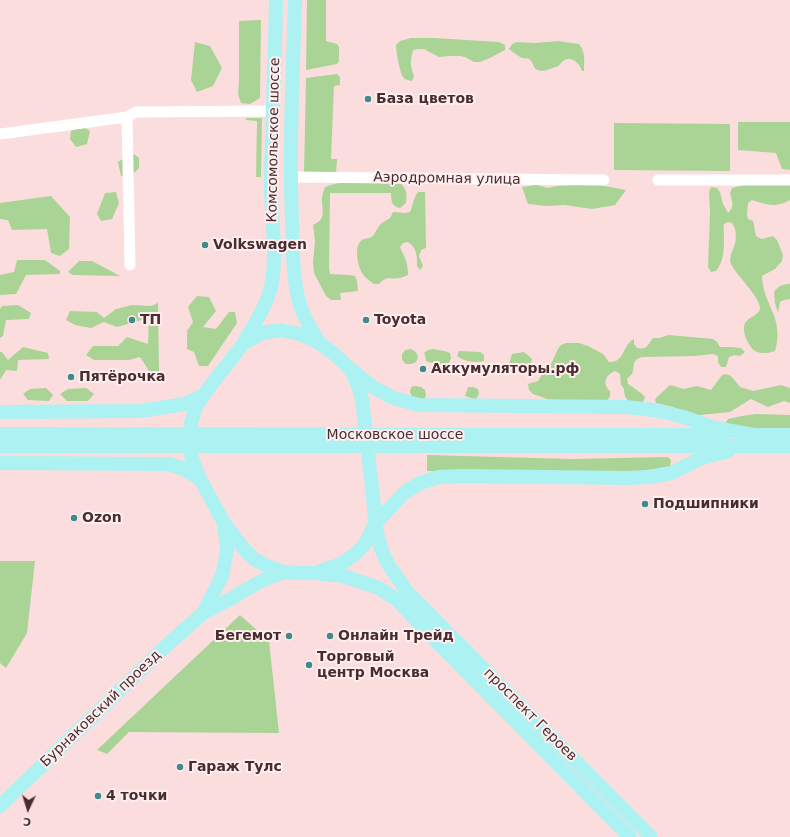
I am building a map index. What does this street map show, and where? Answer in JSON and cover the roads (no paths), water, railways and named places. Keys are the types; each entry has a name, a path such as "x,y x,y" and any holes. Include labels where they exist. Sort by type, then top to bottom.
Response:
{"main road":[{"name":"Комсомольское шоссе","path":"243,344 260,315 272,283 274,252 272,183 276,0"},
{"name":"Комсомольское шоссе","path":"295,0 290,177 295,284 304,315 319,342"},
{"path":"281,330 300,334 319,342 373,387 393,398 419,405 626,407 654,410 684,417 754,440 702,458 671,473 649,477 439,477 420,483 404,493 375,524 365,544 354,555 339,566 314,572 300,573 284,572 267,566 254,559 244,549 224,523 200,479 191,456 189,440 191,424 196,409 204,394 243,344 262,333 281,330"},
{"name":"проспект Героев","path":"348,367 357,383 362,399 375,524 381,549 388,564 408,593 650,837"},
{"path":"0,412 138,411 185,404 204,394"},
{"name":"Московское шоссе","path":"0,434 164,440 427,441 754,440 790,435"},
{"name":"Московское шоссе","path":"0,446 164,440"},
{"name":"Московское шоссе","path":"754,440 790,446"},
{"path":"0,463 169,464 184,469 200,479"},
{"path":"203,613 222,576 227,551 224,523"},
{"path":"203,613 262,580 284,572"},
{"name":"проспект Героев","path":"314,572 343,576 379,588 396,598 451,657 630,837"},
{"name":"Бурнаковский проезд","path":"0,806 165,647 203,613"}],"street":[{"path":"0,134 127,117 136,112 273,111"},
{"path":"127,117 130,265"},
{"name":"Аэродромная улица","path":"290,177 604,180"},
{"path":"658,180 790,180"}],"place":[{"name":"База цветов","path":"368,99"},
{"name":"Volkswagen","path":"205,245"},
{"name":"ТП","path":"132,320"},
{"name":"Toyota","path":"366,320"},
{"name":"Аккумуляторы.рф","path":"423,369"},
{"name":"Пятёрочка","path":"71,377"},
{"name":"Подшипники","path":"645,504"},
{"name":"Ozon","path":"74,518"},
{"name":"Бегемот","path":"289,636"},
{"name":"Онлайн Трейд","path":"330,636"},
{"name":"Торговый центр Москва","path":"309,665"},
{"name":"Гараж Тулс","path":"180,767"},
{"name":"4 точки","path":"98,796"}]}
